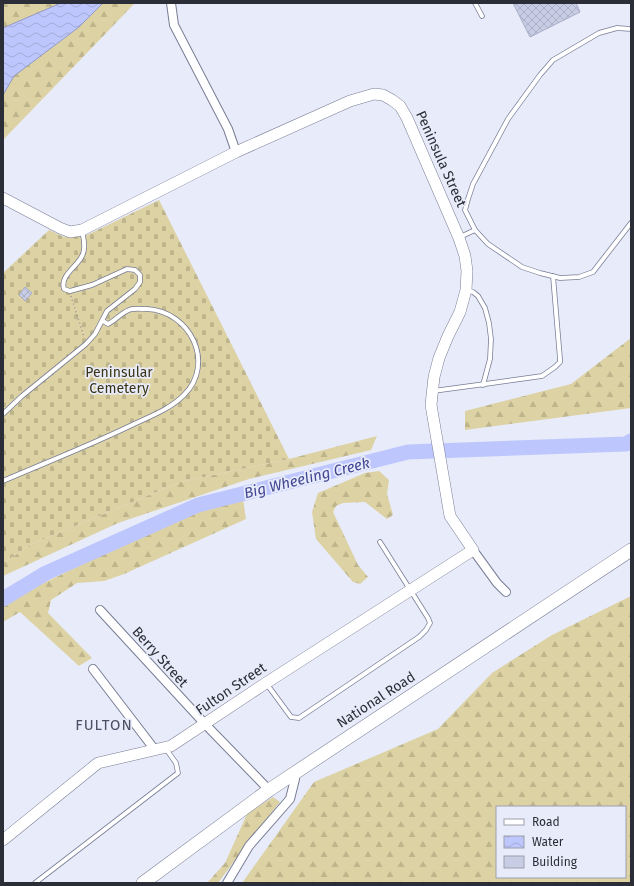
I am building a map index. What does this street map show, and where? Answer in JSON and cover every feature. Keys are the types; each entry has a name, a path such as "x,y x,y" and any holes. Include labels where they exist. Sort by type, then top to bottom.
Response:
{"main road":[{"name":"National Road","path":"143,883 268,790 631,550"}],"street":[{"path":"171,3 174,25 228,129 236,152"},
{"name":"Peninsula Street","path":"82,230 236,152 350,101 374,94 383,95 400,106 407,118 459,238 465,256 467,271 466,290 460,312 439,358 434,377 431,405 450,516 473,550"},
{"path":"3,198 65,230 70,232 82,230"},
{"path":"473,550 506,592"},
{"name":"Fulton Street","path":"3,840 98,763 171,746 473,550"},
{"name":"Berry Street","path":"100,610 268,790"},
{"path":"93,669 160,748"},
{"path":"227,883 249,846 290,799 295,779 295,772"}],"lane":[{"path":"476,3 482,16"},
{"path":"631,29 617,28 598,33 553,60 540,75 508,119 473,184 465,210 475,230 488,244 522,267 560,278 579,277 593,272 631,223"},
{"path":"3,414 22,396 86,344 95,334 107,311 134,289 140,282 140,274 135,270 127,270 92,285 70,291 64,289 63,285 65,278 81,259 84,250 82,230"},
{"path":"459,238 475,230"},
{"path":"433,391 542,376 555,367 560,362 560,359 553,276"},
{"path":"466,290 473,292 478,296 485,308 489,323 491,339 490,359 483,385"},
{"path":"3,481 116,433 169,407 184,395 193,383 198,369 198,353 194,340 186,328 176,319 164,312 152,309 141,309 128,310 108,324 102,321"},
{"path":"266,683 291,717 299,718 419,637 426,630 430,623 428,618 380,542"},
{"path":"35,883 178,773 176,763 160,748"}],"path":[{"path":"70,291 86,344"}],"green space":[{"path":"3,3 61,3 3,28"},
{"path":"103,3 135,3 3,140 3,95 13,76 79,27"},
{"name":"Peninsular Cemetery","path":"159,200 289,459 180,482 32,544 3,563 3,273 49,230 64,237 87,235"},
{"path":"631,338 631,408 465,430 465,411 571,384"},
{"path":"377,436 371,450 249,479 118,523 3,576 3,563 32,544 180,482 289,459"},
{"path":"379,471 389,480 387,494 393,515 387,519 365,502 343,503 336,506 333,512 358,565 368,577 360,584 353,582 316,539 312,512 318,493 365,473"},
{"path":"243,499 246,519 124,574 104,581 77,583 51,600 48,613 92,658 79,666 20,612 3,622 4,602 181,517"},
{"path":"631,596 631,883 242,883 314,782 438,729 492,673 552,635"},
{"path":"273,797 280,802 218,883 207,883 225,863 247,814"}],"water":[{"path":"61,3 103,3 79,27 14,76 3,95 3,28"}],"building":[{"path":"513,3 576,3 580,12 530,37"},
{"path":"25,287 32,293 25,301 19,295"}],"waterway":[{"name":"Big Wheeling Creek","path":"3,599 46,573 198,505 408,452 626,444 631,441"}],"district":[{"name":"FULTON","path":"104,725"}]}
